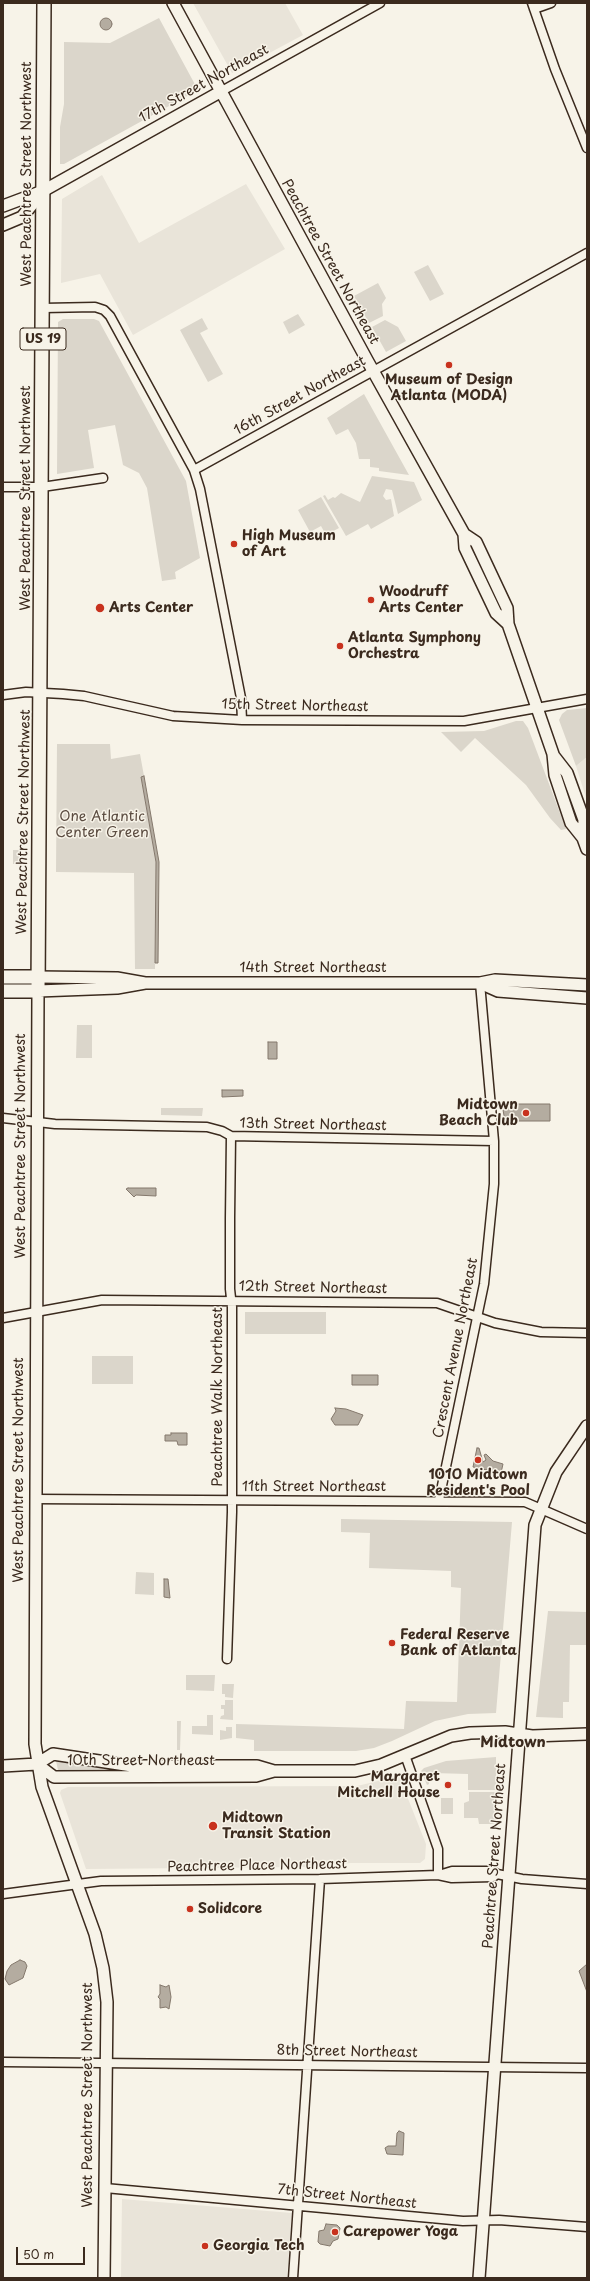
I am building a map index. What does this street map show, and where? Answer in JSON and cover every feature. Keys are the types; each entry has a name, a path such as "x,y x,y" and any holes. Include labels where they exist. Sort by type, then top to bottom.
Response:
{"main road":[{"name":"West Peachtree Street Northwest","path":"44,3 34,1697 37,1764 51,1817 95,1934 103,1968 106,2002 104,2278"},
{"name":"Peachtree Street Northeast","path":"173,3 220,92 464,534 465,548 496,613 508,624 553,754 555,775 571,822 583,838 587,849"},
{"name":"17th Street Northeast","path":"43,191 220,92"},
{"path":"3,206 43,191"},
{"path":"3,225 22,217 43,191"},
{"path":"3,977 38,977"},
{"name":"14th Street Northeast","path":"38,977 117,978 145,982 480,983 496,980 587,985"},
{"name":"14th Street Northeast","path":"38,991 117,988 145,982"},
{"name":"14th Street Northeast","path":"480,983 498,991 587,998"},
{"path":"3,991 38,991"},
{"name":"Peachtree Street Northeast","path":"478,2278 536,1525 541,1508 556,1472 587,1426"},
{"name":"10th Street Northeast","path":"274,1771 256,1776 54,1777 37,1764 53,1754 132,1766 257,1766 274,1771 355,1772 381,1765 450,1736 470,1733 519,1734 532,1736 587,1734"},
{"path":"3,1766 37,1764"}],"street":[{"name":"17th Street Northeast","path":"220,92 380,3"},
{"path":"551,3 533,6 554,69 587,148"},
{"name":"16th Street Northeast","path":"194,470 587,253"},
{"path":"43,308 95,308 104,310 110,316 194,470 200,489 241,698 242,720"},
{"path":"3,487 42,487 103,478"},
{"name":"15th Street Northeast","path":"3,695 41,693 84,696 173,716 242,720 464,721 587,699"},
{"name":"Crescent Avenue Northeast","path":"439,1500 485,1278 494,1184 494,1141 480,983"},
{"name":"13th Street Northeast","path":"3,1118 38,1122 207,1127 222,1131 231,1136 494,1141"},
{"name":"Peachtree Walk Northeast","path":"227,1659 232,1500 230,1249 231,1136"},
{"name":"12th Street Northeast","path":"3,1318 102,1300 437,1303 495,1324 541,1332 587,1333"},
{"name":"11th Street Northeast","path":"35,1499 439,1500 525,1502 587,1528"},
{"path":"405,1755 438,1849 438,1875"},
{"name":"Peachtree Place Northeast","path":"3,1894 101,1880 320,1879 438,1875 452,1878 493,1877 497,1874 587,1884"},
{"path":"293,2278 320,1879"},
{"name":"8th Street Northeast","path":"3,2062 587,2068"},
{"name":"7th Street Northeast","path":"105,2188 455,2220 483,2220 587,2227"}],"shaded area":[{"path":"193,3 285,3 303,35 232,73"},
{"path":"104,18 108,18 112,24 108,30 104,30 100,26 100,22"},
{"path":"102,175 139,243 246,184 285,249 133,335 100,274 61,283 62,199"},
{"path":"587,757 587,801 576,766"},
{"path":"144,776 159,862 158,963 155,963 156,862 141,777"},
{"path":"268,1042 277,1042 277,1059 268,1059"},
{"path":"222,1090 243,1090 243,1096 222,1097"},
{"name":"Midtown Beach Club","path":"505,1104 550,1104 550,1121 505,1121 503,1110 505,1109"},
{"path":"156,1188 156,1196 136,1195 134,1197 126,1189"},
{"path":"352,1375 378,1375 378,1385 352,1385"},
{"path":"335,1408 346,1409 363,1415 358,1425 335,1425 331,1419 336,1411"},
{"path":"171,1433 187,1433 187,1445 178,1445 177,1441 165,1441 165,1435 171,1435"},
{"name":"1010 Midtown Resident's Pool","path":"477,1448 479,1448 483,1462 486,1460 484,1455 486,1454 493,1461 503,1464 501,1473 473,1467"},
{"path":"164,1579 168,1579 170,1598 164,1597"},
{"path":"399,1776 426,1844 425,1859 420,1863 351,1863 306,1867 86,1869 60,1793 61,1790 68,1787 357,1786"},
{"path":"20,1960 25,1962 27,1966 23,1978 9,1985 5,1979 7,1971 11,1965"},
{"path":"587,1964 587,1992 579,1971"},
{"path":"160,1985 166,1987 169,1985 171,1997 169,2009 166,2007 160,2008 160,1999 158,1997 160,1994"},
{"path":"399,2131 404,2133 403,2155 387,2154 385,2148 388,2146 396,2146 397,2133"},
{"name":"Georgia Tech","path":"122,2199 292,2213 287,2278 121,2278"},
{"path":"326,2224 337,2225 340,2228 338,2239 333,2241 330,2246 320,2244 318,2242 319,2231 324,2230"}],"green space":[{"path":"159,18 198,90 64,164 60,164 60,127 64,104 64,42 110,43"},
{"path":"428,265 444,294 430,301 414,272"},
{"path":"378,283 386,298 382,304 383,316 369,323 354,296"},
{"path":"298,314 305,325 289,334 283,322"},
{"path":"202,318 208,329 200,333 223,374 208,382 180,330"},
{"path":"63,319 94,319 99,321 186,481 200,558 175,572 176,579 162,581 147,488 139,473 123,465 115,425 88,430 94,468 57,474 58,322"},
{"path":"385,320 398,327 406,341 386,352 372,327"},
{"path":"364,394 409,475 379,471 379,468 370,467 370,459 359,459 356,443 348,429 336,435 327,418"},
{"path":"372,476 414,482 422,500 398,514 392,490 386,489 383,496 386,500 391,499 394,516 371,529 368,524 346,536 323,496 325,495 328,500 333,497 335,498 341,493 360,502"},
{"path":"321,497 339,528 326,535 321,526 310,532 298,510"},
{"path":"587,708 587,757 576,766 559,720 562,714 567,710"},
{"path":"516,721 523,721 528,728 566,829 561,830 550,818 526,785 475,738 461,752 441,732 484,731"},
{"name":"One Atlantic Center Green","path":"57,744 110,744 111,759 140,754 144,776 141,777 156,862 155,969 135,969 134,873 56,872"},
{"path":"13,850 22,850 22,864 13,864"},
{"path":"77,1025 92,1025 92,1058 76,1058"},
{"path":"161,1108 203,1108 202,1116 161,1115"},
{"path":"245,1312 326,1312 326,1334 245,1334"},
{"path":"92,1356 133,1356 133,1384 92,1384"},
{"path":"341,1519 512,1522 496,1713 468,1714 435,1721 374,1748 356,1751 254,1751 254,1740 236,1738 236,1724 404,1729 406,1701 457,1702 461,1588 451,1587 451,1571 369,1568 370,1533 341,1532"},
{"path":"136,1572 154,1573 154,1595 135,1594"},
{"path":"548,1611 587,1612 587,1645 570,1645 569,1702 563,1702 563,1718 536,1717"},
{"path":"186,1675 215,1675 214,1691 186,1690"},
{"path":"222,1684 234,1684 233,1698 225,1697 225,1694 222,1694"},
{"path":"225,1700 233,1700 233,1720 220,1719 221,1716 224,1715 224,1709 221,1709 221,1705 225,1705"},
{"path":"207,1715 213,1715 213,1735 192,1734 192,1726 207,1726"},
{"path":"177,1721 181,1721 180,1750 177,1750"},
{"path":"226,1727 232,1727 232,1738 220,1740 220,1730 226,1731"},
{"path":"496,1757 496,1790 468,1790 468,1774 433,1773 433,1778 429,1778 429,1784 427,1785 421,1771 424,1768 446,1761"},
{"path":"56,1761 102,1768 103,1769 58,1770"},
{"path":"469,1792 496,1792 496,1824 479,1824 478,1818 464,1818 464,1803 469,1801"},
{"path":"441,1798 453,1798 453,1814 441,1814"}],"place":[{"name":"Museum of Design Atlanta (MODA)","path":"449,365"},
{"name":"High Museum of Art","path":"234,544"},
{"name":"Woodruff Arts Center","path":"371,600"},
{"name":"Arts Center","path":"100,608"},
{"name":"Atlanta Symphony Orchestra","path":"340,646"},
{"name":"Midtown Beach Club","path":"526,1113"},
{"name":"1010 Midtown Resident's Pool","path":"478,1460"},
{"name":"Federal Reserve Bank of Atlanta","path":"392,1643"},
{"name":"Margaret Mitchell House","path":"448,1785"},
{"name":"Midtown Transit Station","path":"213,1826"},
{"name":"Solidcore","path":"190,1909"},
{"name":"Carepower Yoga","path":"335,2232"},
{"name":"Georgia Tech","path":"205,2246"}],"district":[{"name":"Midtown","path":"513,1743"}]}
